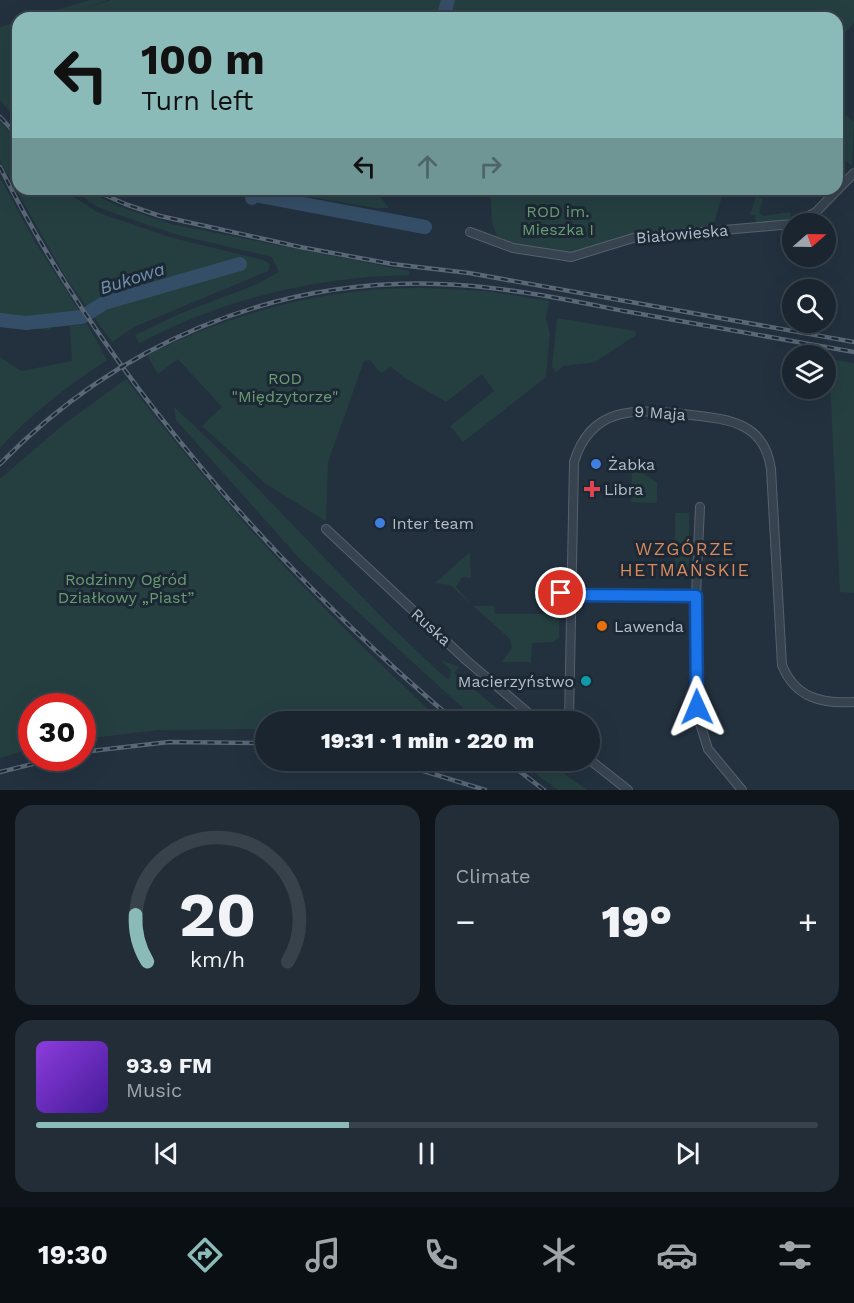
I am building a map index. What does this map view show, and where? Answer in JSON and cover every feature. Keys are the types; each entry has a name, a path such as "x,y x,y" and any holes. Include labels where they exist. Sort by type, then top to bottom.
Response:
{"street":[{"name":"Białowieska","path":"843,184 854,173"},
{"name":"Białowieska","path":"814,213 833,195"},
{"name":"Białowieska","path":"470,232 513,248 571,257 633,238 782,225"},
{"name":"9 Maja","path":"569,711 573,468 579,449 591,431 611,416 635,410 730,420 756,436 765,449 770,464 782,665 794,685 807,696 828,702 854,702"},
{"path":"700,507 696,596 697,697 700,728 708,749 742,790"},
{"name":"Ruska","path":"326,529 466,660 526,711"},
{"path":"561,593 696,596"},
{"path":"600,768 628,790"}],"green space":[{"path":"90,0 108,0 84,8 112,0 854,0 854,23 843,35 843,12 50,12"},
{"path":"12,23 12,115 0,100 0,27"},
{"path":"843,112 854,122 852,166 843,159"},
{"path":"0,122 12,134 12,182 0,161"},
{"path":"0,177 35,242 80,312 57,318 50,330 0,325"},
{"path":"19,195 71,195 97,212 169,237 263,260 270,264 268,271 134,327 112,342 66,278"},
{"path":"80,195 96,195 121,207 171,224 409,271 409,275 339,280 270,293 203,314 139,343 135,335 179,314 255,285 279,272 272,257 178,235 97,207"},
{"path":"299,195 379,195 389,208 375,208"},
{"name":"ROD im. Mieszka I","path":"490,195 722,195 714,224 708,228 621,237 575,254 518,246 497,236 492,223"},
{"path":"756,196 763,199 759,213 763,216 782,213 782,220 756,223 755,215 750,215"},
{"name":"ROD \"Międzytorze\"","path":"423,288 486,291 549,301 546,318 550,333 546,377 463,442 450,426 494,391 482,374 446,402 391,367 381,373 370,360 364,361 328,462 326,521 266,484 202,426 222,407 178,359 158,374 147,355 213,326 281,305 351,292"},
{"path":"557,318 636,331 636,335 595,362 564,366 556,372 552,367"},
{"path":"87,324 107,360 50,401 0,448 0,357 21,371 72,361 70,326"},
{"path":"836,360 854,363 854,593 840,592 831,399 836,399"},
{"name":"Rodzinny Ogród Działkowy „Piast”","path":"126,379 199,470 276,558 357,641 430,711 255,711 255,729 159,730 96,737 96,693 18,693 18,753 0,758 0,479 64,424"},
{"path":"174,407 243,474 377,612 447,679 450,678 451,670 441,660 459,667 454,673 500,711 466,711 300,559 176,420"},
{"path":"632,467 657,482 657,503 631,502"},
{"path":"675,513 689,513 689,570 675,570"},
{"path":"470,552 471,578 462,577 456,587 472,604 450,585 435,583"},
{"path":"473,606 494,606 495,614 559,614 559,638 553,642 532,643 531,662 502,662 512,648 510,639"},
{"path":"537,771 560,771 587,790 558,790 536,774"}],"waterway":[{"name":"Bukowa","path":"445,12 448,0"},
{"name":"Bukowa","path":"252,198 255,195 425,227"},
{"name":"Bukowa","path":"0,320 26,323 82,317 104,303 240,264"}],"railway":[{"path":"0,117 12,130"},
{"path":"0,167 12,189"},
{"path":"15,195 42,245 90,321 143,395 201,467 261,536 325,601 390,664 443,711"},
{"path":"105,195 160,216 300,247 392,264 469,273 854,342"},
{"path":"0,464 45,422 94,385 146,353 200,327 257,307 316,293 377,285 439,284 486,287 854,352"},
{"path":"96,750 169,742 255,743"},
{"path":"0,772 18,768"},
{"path":"424,771 485,790"},
{"path":"519,771 544,790"}],"place":[{"name":"Żabka","path":"596,464"},
{"name":"Libra","path":"592,489"},
{"name":"Inter team","path":"380,523"},
{"name":"Lawenda","path":"602,626"},
{"name":"Macierzyństwo","path":"586,681"}],"district":[{"name":"WZGÓRZE HETMAŃSKIE","path":"685,558"}],"route":[{"path":"561,593 696,596 697,707"}]}
